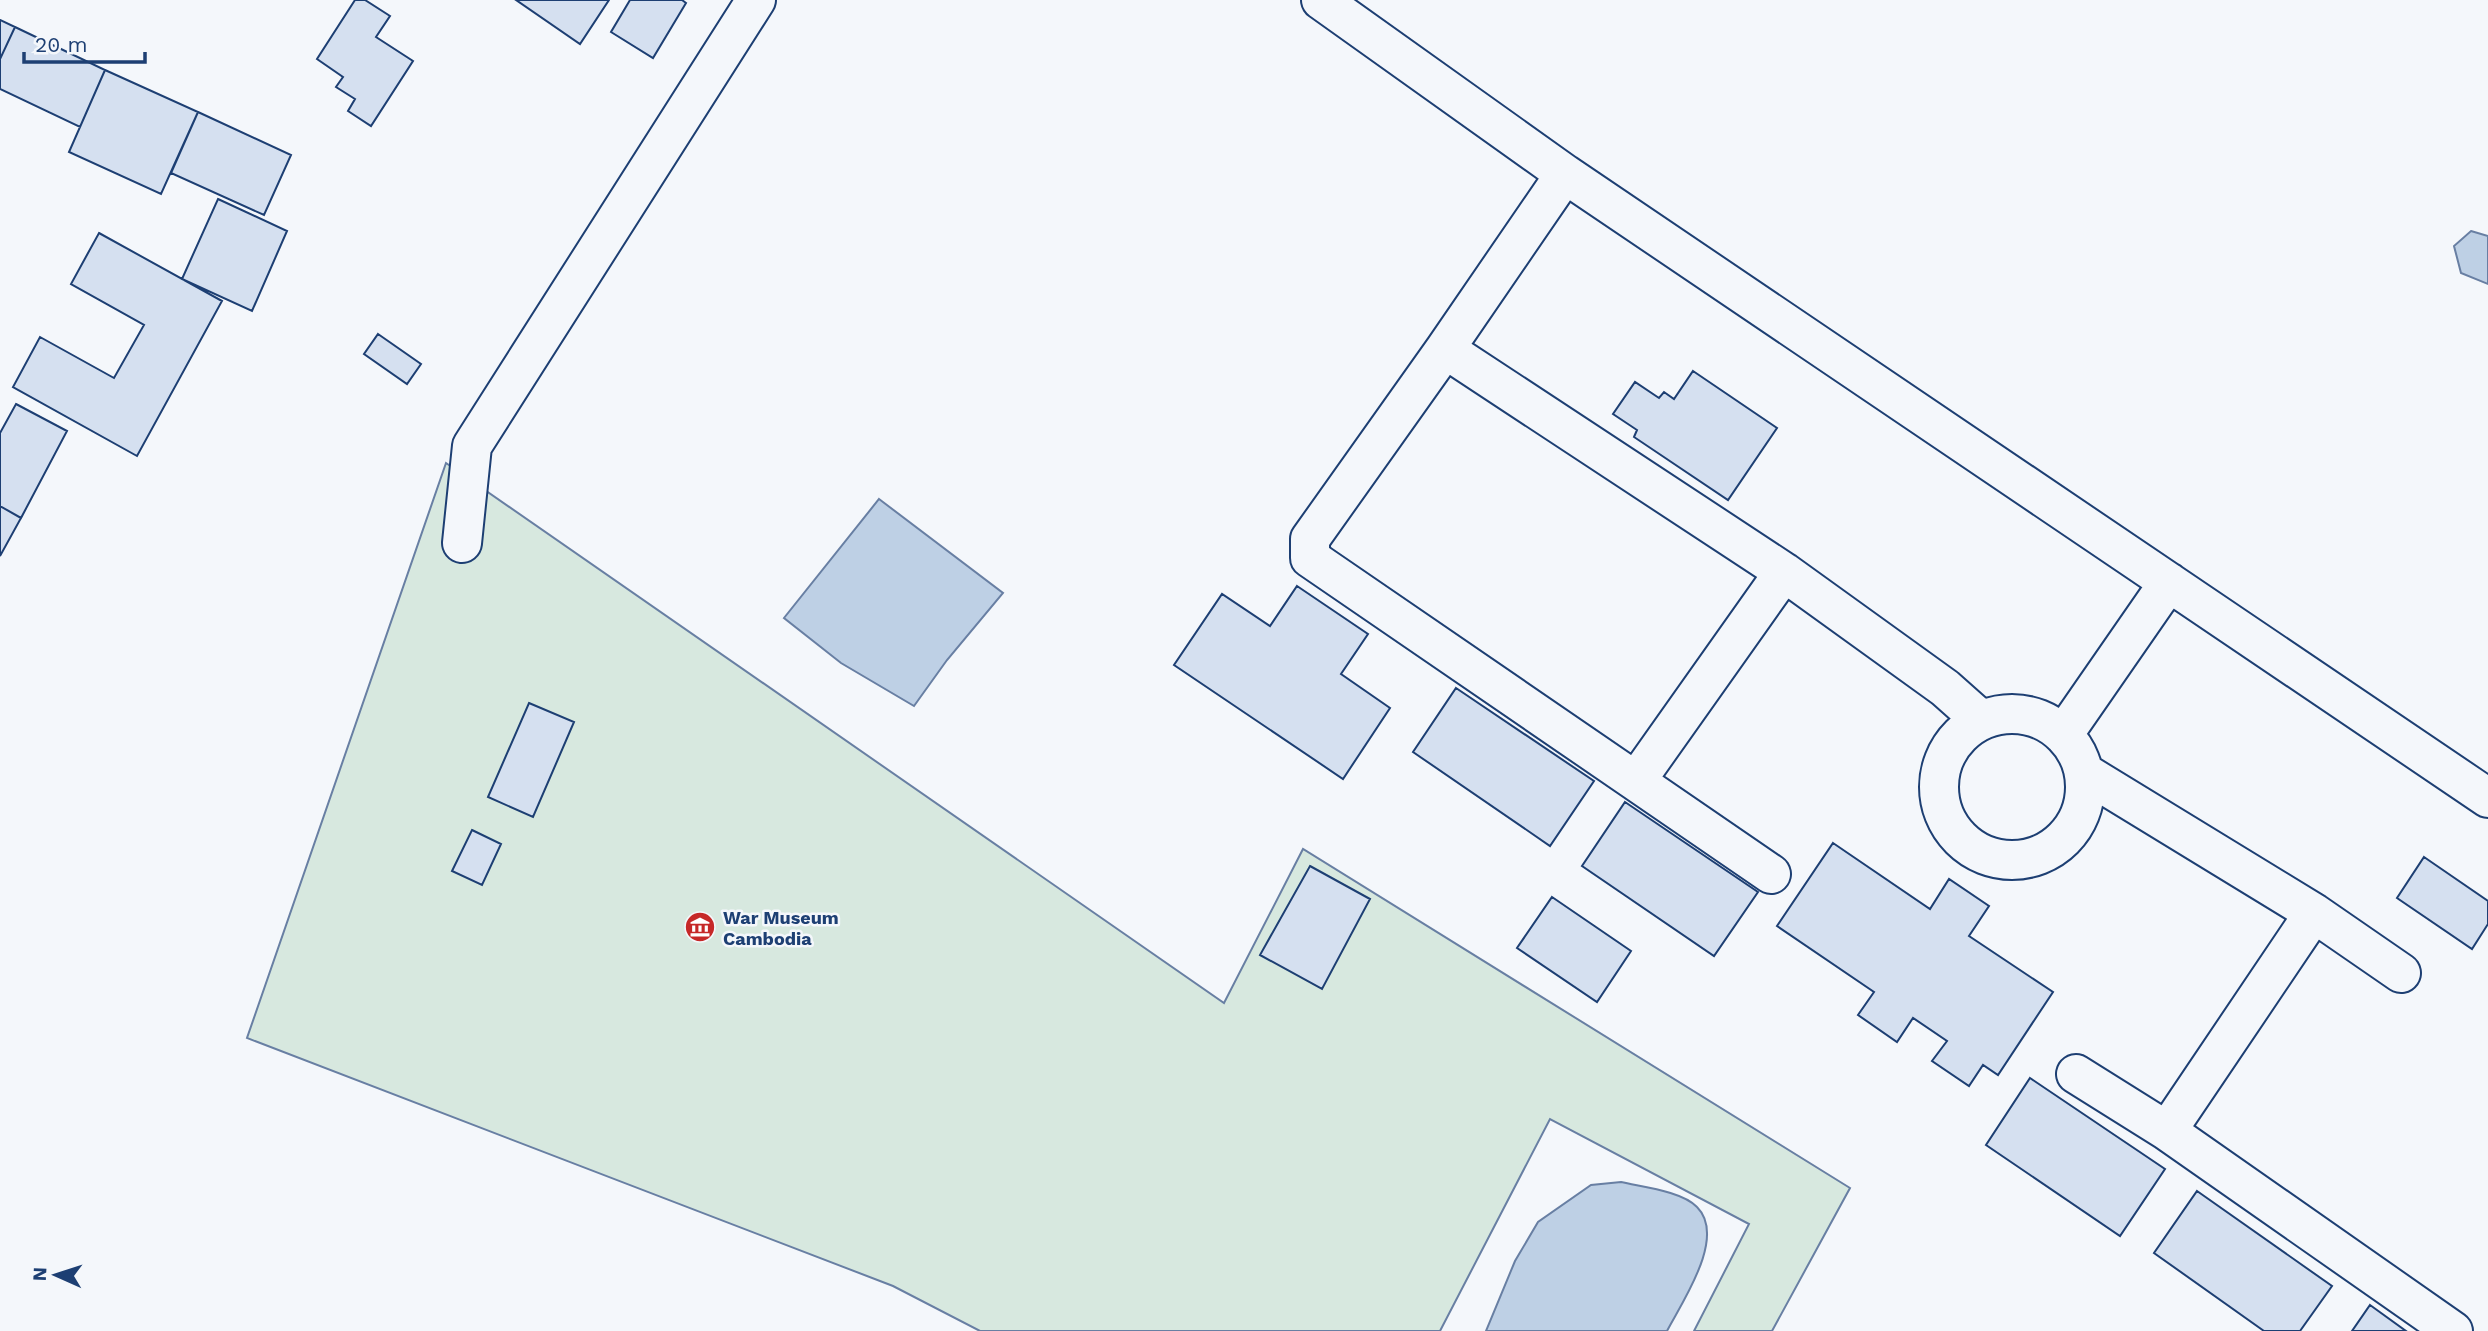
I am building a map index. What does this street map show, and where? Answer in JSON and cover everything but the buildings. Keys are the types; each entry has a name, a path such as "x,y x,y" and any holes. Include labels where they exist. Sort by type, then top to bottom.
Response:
{"street":[{"path":"462,543 472,446 756,0"},
{"path":"1337,5 1565,174 2488,798"},
{"path":"1565,174 1310,539 1310,558 1771,874"},
{"path":"1445,349 1784,572 1945,688 1981,720"},
{"path":"1636,782 1784,572"},
{"path":"2063,734 2169,582"},
{"path":"2002,714 2024,714 2045,721 2063,734 2077,752 2085,773 2084,803 2071,831 2050,850 2022,861 1993,858 1966,845 1948,822 1939,793 1943,764 1957,738 1981,720 2002,714"},
{"path":"2085,773 2314,913 2402,973"},
{"path":"2167,1130 2314,913"},
{"path":"2076,1074 2167,1130 2454,1331"}],"shaded area":[{"name":"War Museum Cambodia","path":"446,463 1224,1003 1303,849 1850,1188 1772,1331 1694,1331 1749,1224 1550,1119 1440,1331 980,1331 893,1286 247,1038"}],"water":[{"path":"2471,231 2488,236 2488,284 2461,273 2454,246"},
{"path":"879,499 1003,593 947,660 914,706 841,663 784,618"},
{"path":"1621,1182 1682,1197 1697,1207 1705,1220 1705,1252 1691,1287 1667,1331 1486,1331 1515,1261 1538,1222 1591,1185"}],"place":[{"name":"War Museum Cambodia","path":"700,927"}]}
